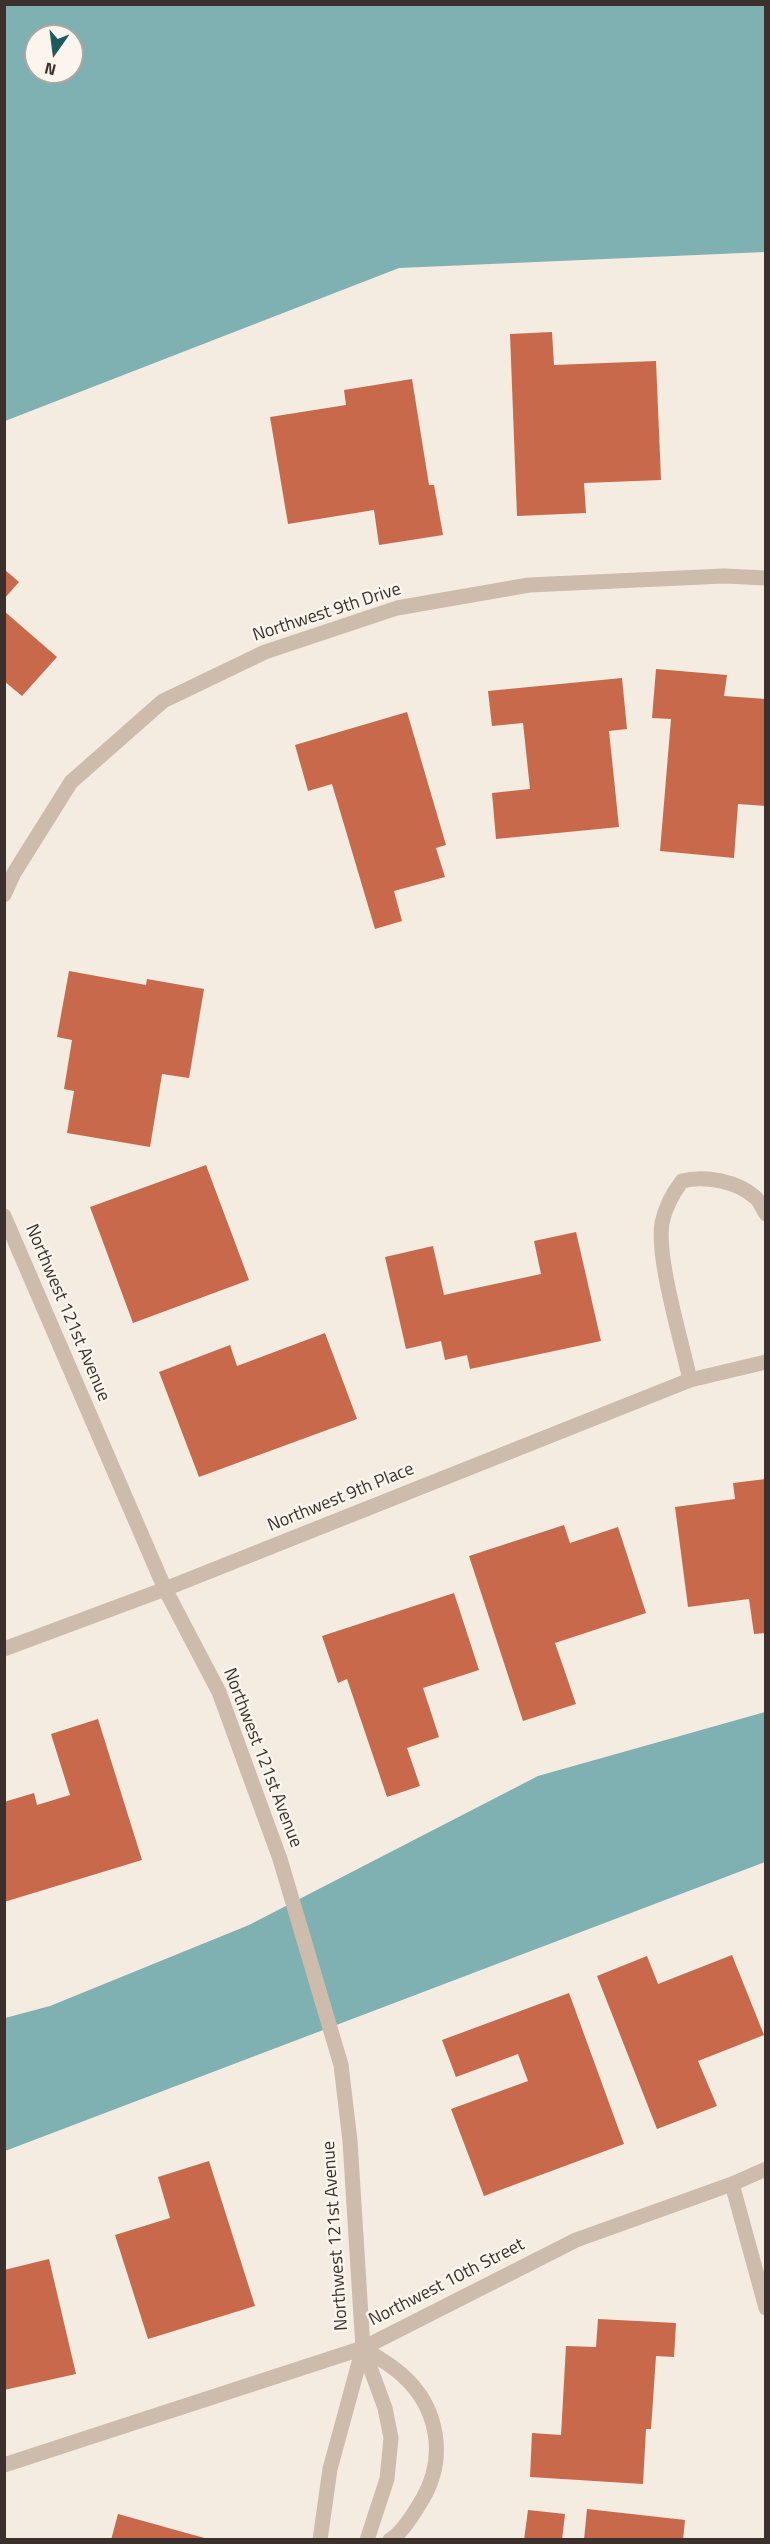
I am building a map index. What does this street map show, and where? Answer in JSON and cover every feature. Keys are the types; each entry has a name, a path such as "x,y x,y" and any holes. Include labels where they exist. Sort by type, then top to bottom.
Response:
{"street":[{"name":"Northwest 9th Drive","path":"4,895 14,873 71,782 163,701 265,652 397,608 530,585 724,576 765,578"},
{"path":"690,1380 664,1262 662,1224 668,1204 682,1181 696,1177 738,1186 756,1198 765,1214"},
{"name":"Northwest 121st Avenue","path":"4,1216 165,1589 219,1692 280,1859 341,2065 350,2141 363,2348 385,2408 391,2438 387,2479 367,2540"},
{"name":"Northwest 9th Place","path":"4,1649 165,1589 690,1380 765,1362"},
{"name":"Northwest 10th Street","path":"4,2466 363,2348 576,2241 732,2184 765,2169"},
{"path":"732,2184 765,2308"},
{"path":"363,2348 402,2375 429,2408 437,2433 436,2465 431,2486 415,2512 390,2540"},
{"name":"Northwest 121st Avenue","path":"320,2540 330,2469 363,2348"}],"water":[{"path":"5,4 765,5 765,252 399,268 5,421"},
{"path":"765,1712 765,1862 5,2151 5,2018 50,2006 249,1925 538,1776"}],"building":[{"path":"552,332 554,365 656,361 661,480 584,483 586,513 517,516 510,334"},
{"path":"412,379 429,485 434,485 443,535 379,545 374,510 288,524 270,417 346,405 344,390"},
{"path":"4,569 19,582 4,599"},
{"path":"4,611 57,657 22,696 4,681"},
{"path":"656,669 727,675 724,696 766,699 766,806 738,804 734,858 660,851 671,719 652,718"},
{"path":"622,678 627,729 609,731 619,827 496,839 492,793 530,789 523,723 492,726 488,691"},
{"path":"407,712 446,845 436,848 445,877 394,891 402,921 375,929 332,784 308,791 295,745"},
{"path":"69,971 146,985 147,979 204,989 189,1078 162,1074 150,1147 67,1133 74,1091 64,1089 72,1040 57,1037"},
{"path":"206,1165 249,1280 133,1323 90,1207"},
{"path":"576,1232 601,1341 470,1369 467,1355 445,1360 441,1341 406,1349 385,1257 433,1246 444,1295 541,1274 534,1241"},
{"path":"325,1333 357,1419 199,1477 159,1372 230,1345 237,1366"},
{"path":"766,1479 766,1633 754,1634 749,1599 688,1607 675,1507 735,1499 733,1483"},
{"path":"564,1525 570,1543 618,1527 646,1613 555,1643 576,1704 523,1721 469,1556"},
{"path":"454,1593 479,1670 423,1688 439,1737 407,1748 420,1786 387,1797 347,1679 338,1683 322,1636"},
{"path":"98,1719 142,1860 4,1902 4,1802 34,1793 37,1805 70,1795 51,1734"},
{"path":"732,1955 764,2035 698,2061 717,2106 657,2129 597,1976 647,1956 658,1984"},
{"path":"569,1993 624,2144 484,2196 451,2109 528,2081 518,2054 456,2077 442,2040"},
{"path":"209,2161 255,2306 148,2339 115,2235 170,2218 158,2177"},
{"path":"49,2259 76,2374 4,2390 4,2270"},
{"path":"598,2319 676,2323 674,2357 656,2356 651,2429 646,2429 643,2484 530,2477 532,2433 561,2435 566,2346 596,2347"},
{"path":"587,2509 685,2520 683,2540 584,2540"},
{"path":"528,2510 565,2514 562,2540 524,2540"},
{"path":"118,2514 208,2539 111,2540"}]}
